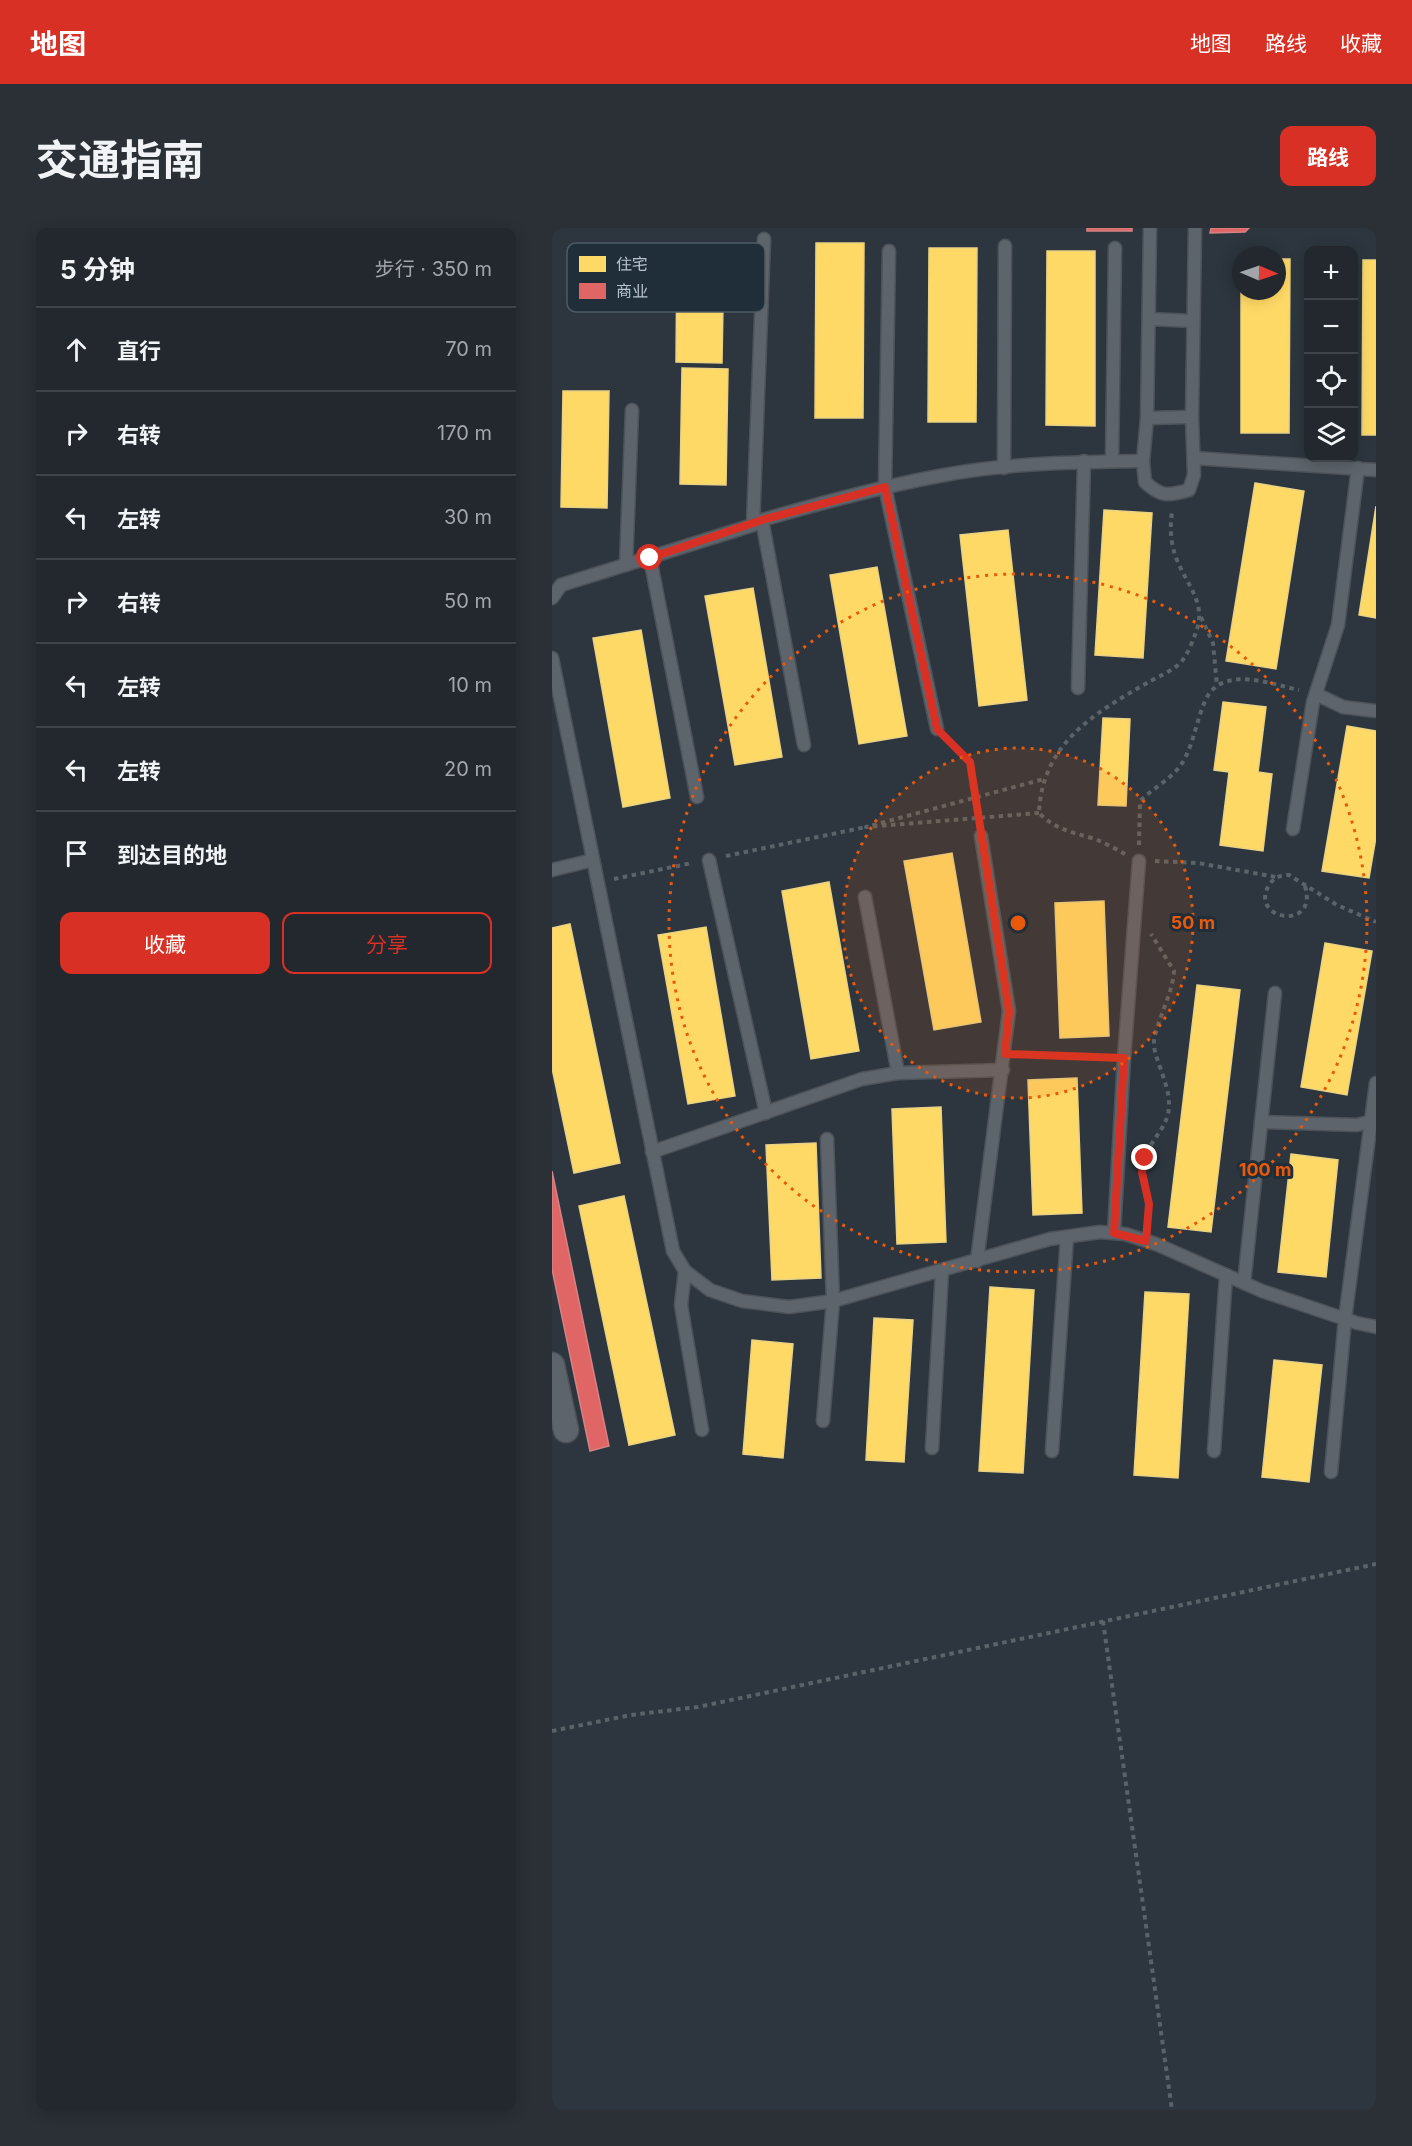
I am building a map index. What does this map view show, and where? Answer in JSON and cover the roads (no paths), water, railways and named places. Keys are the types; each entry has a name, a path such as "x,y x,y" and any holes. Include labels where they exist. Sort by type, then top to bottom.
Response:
{"street":[{"path":"552,1365 566,1430"}],"lane":[{"path":"1150,228 1147,418 1143,461 1145,482 1157,493 1174,495 1188,490 1194,475 1192,417 1195,228"},
{"path":"764,239 764,243"},
{"path":"1004,468 1005,246"},
{"path":"1112,461 1115,248"},
{"path":"889,251 885,487 937,729"},
{"path":"762,312 758,522 804,745"},
{"path":"1149,319 1193,321"},
{"path":"626,565 632,410"},
{"path":"1147,418 1192,417"},
{"path":"1194,458 1304,461"},
{"path":"1078,688 1084,461"},
{"path":"552,598 561,585 758,522 885,487 942,475 1004,468 1084,461 1143,461"},
{"path":"1325,462 1376,470"},
{"path":"1293,829 1316,694 1338,625 1358,468"},
{"path":"650,558 697,797"},
{"path":"552,658 673,1251 685,1271 710,1290 742,1301 789,1307 833,1301 1050,1239 1114,1233 1146,1241 1244,1283 1345,1319 1376,1327"},
{"path":"1316,694 1343,707 1376,711"},
{"path":"977,1261 1009,1011 981,836"},
{"path":"552,870 593,860"},
{"path":"709,860 766,1113"},
{"path":"1114,1233 1124,1058 1140,861"},
{"path":"865,897 898,1073"},
{"path":"1244,1283 1275,993"},
{"path":"652,1152 862,1079 898,1073 1003,1070"},
{"path":"1331,1472 1345,1319 1374,1121 1376,1083"},
{"path":"1262,1122 1357,1125 1374,1121"},
{"path":"823,1421 833,1301 827,1139"},
{"path":"1052,1451 1067,1237"},
{"path":"685,1271 681,1305 702,1430"},
{"path":"932,1448 942,1271"},
{"path":"1214,1451 1226,1275"}]}
